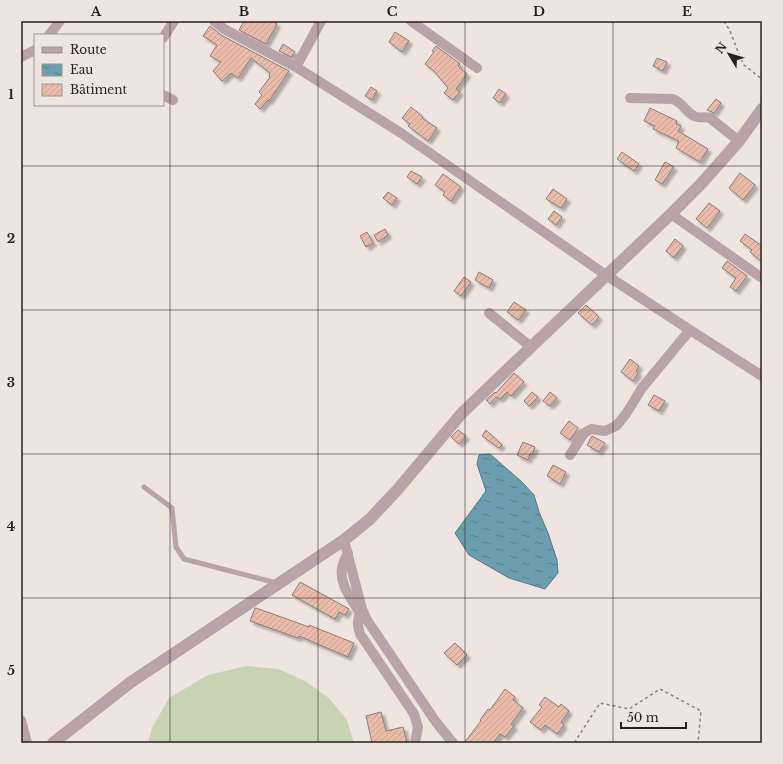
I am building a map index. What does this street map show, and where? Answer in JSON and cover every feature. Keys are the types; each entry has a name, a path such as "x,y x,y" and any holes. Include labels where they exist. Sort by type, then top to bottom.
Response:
{"street":[{"path":"50,34 60,21"},
{"path":"164,36 174,21"},
{"path":"214,21 224,29 296,67 401,133 606,275 762,376"},
{"path":"296,67 321,21"},
{"path":"411,21 478,68"},
{"path":"21,57 34,50"},
{"path":"164,96 173,100"},
{"path":"630,98 673,99 678,101 693,116 706,116 710,118 739,141"},
{"path":"53,743 131,682 344,540 370,519 398,489 462,413 701,184 739,141 762,109"},
{"path":"671,214 762,278"},
{"path":"489,313 531,347"},
{"path":"570,455 584,433 591,429 605,431 616,426 626,414 642,388 690,330"},
{"path":"344,540 363,614 436,722 453,743"},
{"path":"363,614 357,625 360,634 414,714 418,727 415,743"},
{"path":"21,720 27,743"}],"lane":[{"path":"144,488 172,508 176,547 184,559 279,583"}],"path":[{"path":"724,21 744,65 762,80"},
{"path":"576,743 576,740 600,703 629,709 660,688 700,711 698,743"}],"green space":[{"path":"247,666 278,669 305,681 329,698 347,720 354,743 148,743 152,728 169,698 208,675"}],"water":[{"path":"490,454 522,482 534,495 557,560 558,573 545,589 509,578 469,555 455,533 486,491 477,464 479,455"}],"building":[{"path":"244,21 273,21 277,24 266,44 239,30"},
{"path":"210,26 221,35 289,71 269,101 268,100 260,109 255,104 262,95 259,92 270,77 270,73 251,58 238,78 231,73 222,81 213,71 221,62 210,56 217,45 203,36"},
{"path":"395,32 409,41 402,52 389,42"},
{"path":"283,44 295,52 291,57 279,51"},
{"path":"436,46 460,64 458,66 467,74 456,89 460,92 453,100 444,93 448,88 434,71 425,64 434,52 432,51"},
{"path":"657,58 667,62 663,71 653,66"},
{"path":"371,87 377,91 372,100 365,96"},
{"path":"499,89 506,94 500,103 493,98"},
{"path":"716,99 721,103 714,113 707,110"},
{"path":"411,107 423,117 422,118 437,128 428,141 408,126 410,124 402,118"},
{"path":"650,108 677,121 676,124 681,126 678,131 708,149 700,162 676,148 679,141 653,129 655,126 644,121"},
{"path":"622,152 639,164 634,171 617,159"},
{"path":"665,162 674,167 662,184 655,180"},
{"path":"411,171 422,177 417,184 407,177"},
{"path":"740,173 755,185 743,200 729,188"},
{"path":"443,174 461,187 451,201 443,195 445,192 435,185"},
{"path":"553,189 567,199 561,208 546,199"},
{"path":"388,192 397,198 392,205 383,198"},
{"path":"709,203 720,211 707,228 696,219"},
{"path":"554,211 562,217 556,225 548,219"},
{"path":"385,229 388,235 378,242 374,235"},
{"path":"367,232 373,243 366,247 360,236"},
{"path":"745,234 762,246 762,262 750,252 752,250 740,241"},
{"path":"675,239 683,246 674,258 666,251"},
{"path":"727,261 747,276 736,291 730,287 736,278 722,268"},
{"path":"479,272 493,280 489,288 475,280"},
{"path":"464,277 471,282 461,296 454,291"},
{"path":"514,302 526,310 518,320 507,312"},
{"path":"586,305 599,317 592,325 578,313"},
{"path":"630,359 639,366 636,371 638,373 633,381 621,372"},
{"path":"514,373 524,382 511,396 507,392 500,399 496,397 490,404 486,400 495,392 496,393"},
{"path":"532,392 538,397 529,406 524,401"},
{"path":"550,392 557,398 550,406 543,401"},
{"path":"654,395 665,401 659,411 648,405"},
{"path":"569,421 578,428 570,440 560,433"},
{"path":"458,430 466,436 459,444 451,437"},
{"path":"486,430 502,445 499,448 482,436"},
{"path":"592,436 605,443 599,452 587,445"},
{"path":"523,442 535,447 528,460 517,455"},
{"path":"553,465 566,472 560,484 547,476"},
{"path":"300,582 349,609 345,615 339,612 335,619 292,595"},
{"path":"255,608 309,627 309,625 354,643 348,657 299,636 298,638 250,621"},
{"path":"455,643 467,655 457,665 444,653"},
{"path":"505,689 515,697 513,700 523,708 511,724 514,726 505,737 500,734 493,743 464,743 481,721 480,720 488,709 490,710"},
{"path":"545,697 559,707 561,704 569,711 561,722 564,725 557,734 545,725 541,730 530,722 542,707 539,705"},
{"path":"381,712 386,731 403,727 407,743 372,743 366,716"}]}
